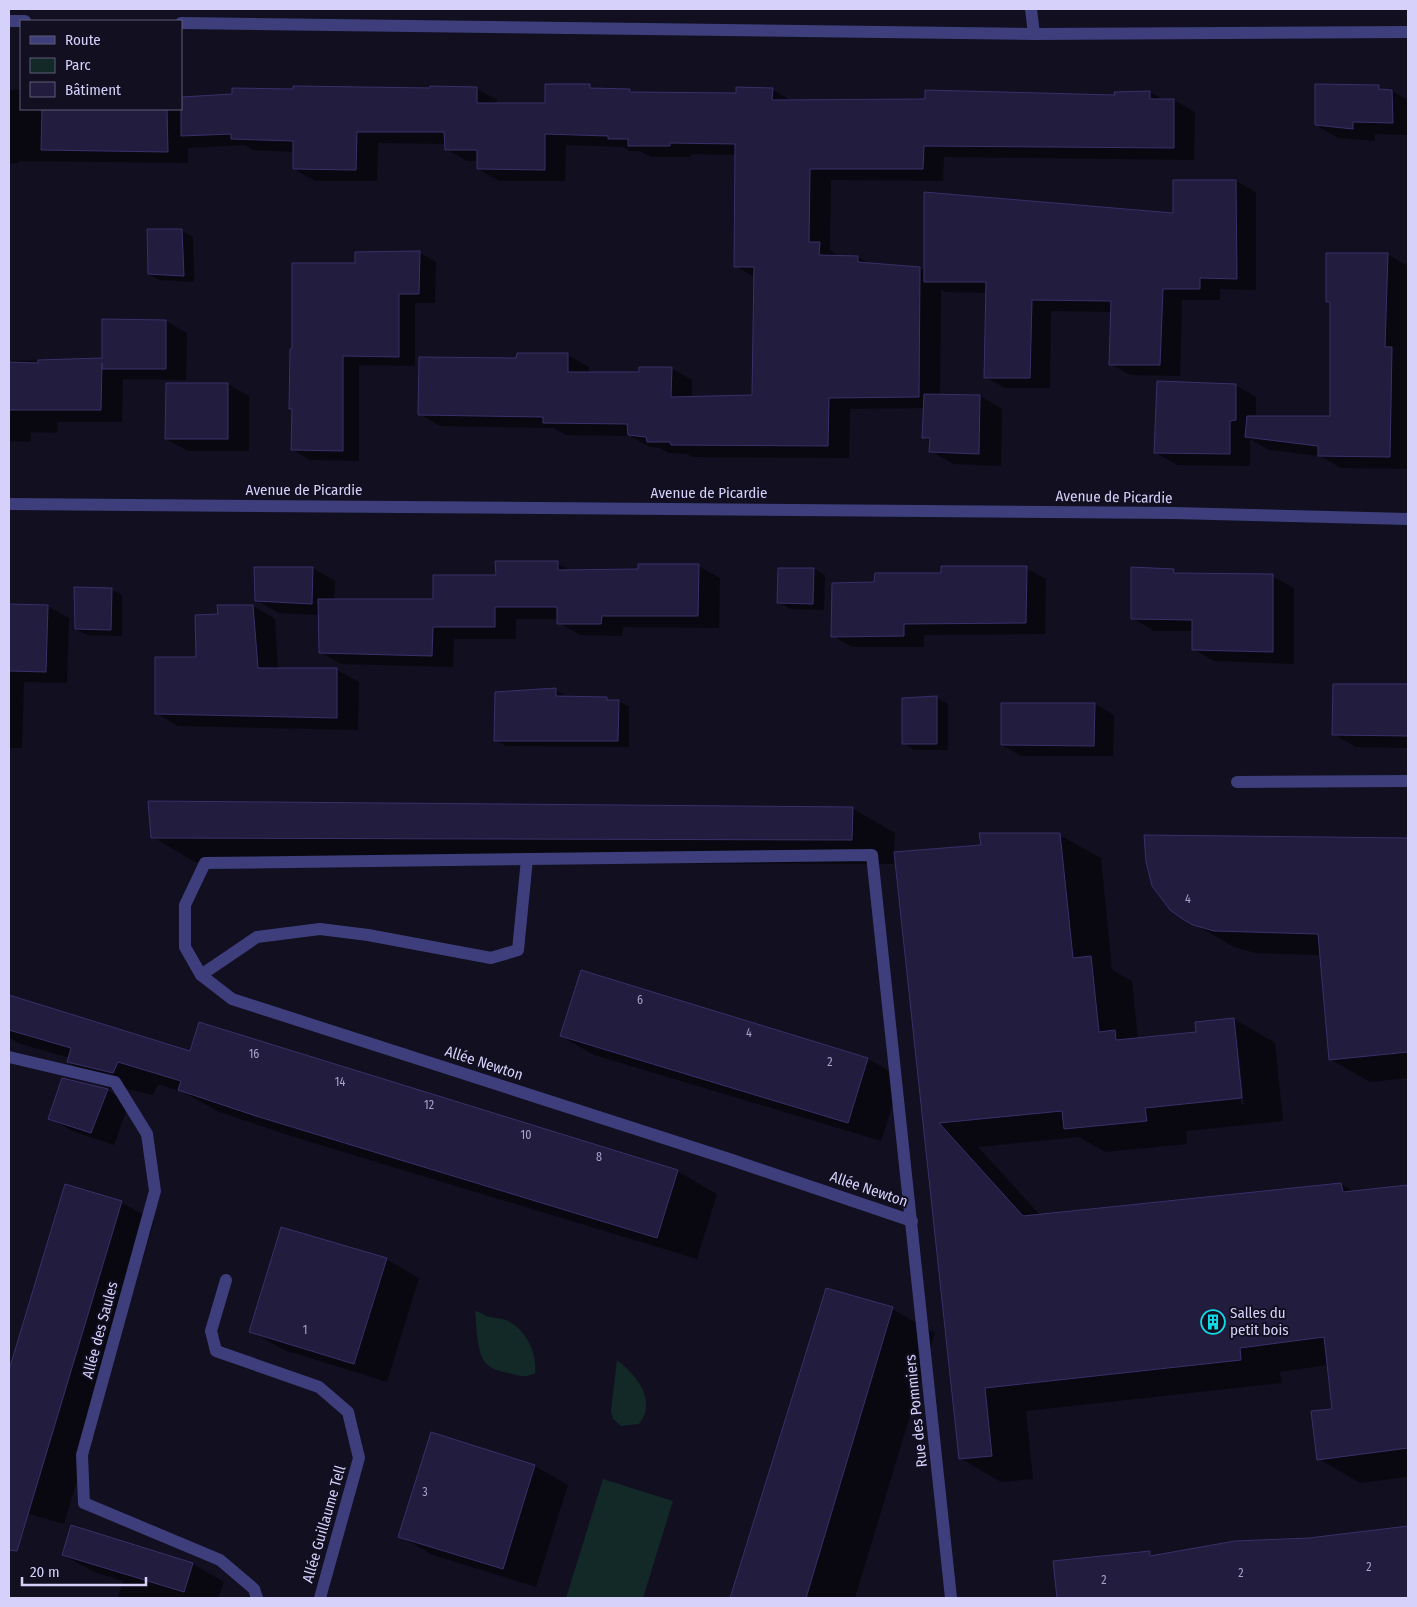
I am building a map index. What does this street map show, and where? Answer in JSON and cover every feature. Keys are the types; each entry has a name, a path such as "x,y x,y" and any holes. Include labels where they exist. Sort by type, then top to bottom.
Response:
{"street":[{"path":"1032,9 1034,34"},
{"path":"182,23 1034,34 1408,32"},
{"name":"Avenue de Picardie","path":"9,504 1164,513 1408,519"},
{"path":"1236,782 1408,781"},
{"name":"Allée Newton","path":"872,855 912,1221 729,1159 232,999 201,975 185,947 185,905 205,863 527,859 872,855"},
{"path":"201,975 257,937 320,929 368,935 491,958 518,950 527,859"},
{"name":"Allée des Saules","path":"9,1057 116,1082 147,1134 155,1191 82,1455 84,1503 220,1560 254,1589 257,1598"},
{"name":"Rue des Pommiers","path":"912,1221 951,1598"},
{"name":"Allée Guillaume Tell","path":"226,1280 211,1331 216,1351 319,1387 348,1412 359,1458 320,1598"}],"green space":[{"path":"475,1311 486,1316 506,1320 519,1329 529,1342 532,1350 535,1373 529,1376 519,1376 495,1370 486,1364 481,1356 477,1337"},
{"path":"617,1360 629,1370 643,1390 646,1405 645,1414 639,1424 621,1426 613,1419 611,1411"},
{"path":"603,1479 673,1501 643,1598 566,1598"}],"building":[{"path":"545,84 590,84 590,88 630,89 630,92 736,93 736,87 773,88 772,100 925,99 925,90 1115,95 1114,92 1150,91 1150,99 1174,99 1174,148 924,146 923,169 810,169 809,242 820,242 819,255 858,256 858,262 920,267 919,397 829,398 828,446 671,445 670,442 647,442 646,437 628,435 627,424 543,423 543,417 418,415 419,357 516,358 517,353 568,353 568,372 639,372 639,367 672,367 671,397 752,395 754,267 734,267 735,144 670,143 670,146 628,146 628,139 608,139 608,136 545,134 545,170 477,169 477,150 445,150 444,132 357,132 356,170 293,169 293,141 231,139 231,134 181,136 182,97 232,94 232,88 293,89 293,86 477,87 477,103 545,103"},
{"path":"1315,84 1379,85 1379,89 1392,90 1393,123 1353,122 1353,129 1315,125"},
{"path":"42,110 167,110 168,152 41,150"},
{"path":"1173,180 1236,180 1237,279 1200,278 1200,289 1163,289 1160,365 1109,365 1111,301 1032,300 1030,378 984,378 986,282 924,282 924,192 1173,213"},
{"path":"147,229 182,229 184,276 148,274"},
{"path":"420,251 419,294 399,294 399,357 343,356 343,451 291,450 292,409 289,409 290,349 292,349 292,263 355,263 355,252"},
{"path":"1326,253 1388,253 1385,347 1392,347 1390,457 1318,456 1318,446 1245,437 1247,416 1330,416 1330,302 1326,302"},
{"path":"102,319 166,320 166,369 102,369 102,363 101,410 9,410 9,362 38,363 38,360 102,358"},
{"path":"1157,381 1236,384 1236,420 1230,421 1230,454 1154,453"},
{"path":"166,383 228,383 228,439 165,439"},
{"path":"924,394 980,395 979,454 929,452 930,438 922,438"},
{"path":"495,561 558,561 558,570 638,569 638,564 699,564 698,616 602,616 601,624 557,624 557,607 495,607 495,627 433,627 432,656 319,653 318,599 433,599 433,575 496,575"},
{"path":"941,566 1027,566 1026,623 904,624 904,636 831,637 832,583 874,582 875,573 941,573"},
{"path":"254,567 313,567 312,604 255,601"},
{"path":"1131,567 1174,569 1174,573 1273,574 1273,652 1192,650 1192,620 1131,619"},
{"path":"778,568 814,568 813,604 777,603"},
{"path":"74,587 112,588 111,630 75,629"},
{"path":"9,604 48,605 46,672 9,671"},
{"path":"217,605 253,605 258,668 337,668 337,718 155,714 155,657 196,657 195,615 218,614"},
{"path":"1333,684 1408,684 1408,736 1332,735"},
{"path":"556,688 556,696 607,697 607,700 619,700 618,741 494,741 495,692"},
{"path":"937,696 937,744 902,744 902,698"},
{"path":"1001,703 1095,703 1094,746 1001,745"},
{"path":"148,801 853,807 852,840 151,838"},
{"path":"979,833 1060,833 1073,958 1091,956 1099,1032 1115,1030 1116,1040 1196,1032 1195,1022 1234,1018 1242,1098 1145,1108 1147,1121 1064,1129 1062,1111 939,1123 1023,1216 1341,1183 1343,1192 1408,1185 1408,1448 1317,1460 1311,1411 1332,1409 1324,1337 1240,1348 1241,1360 985,1388 992,1456 959,1459 894,852 981,845"},
{"path":"1144,835 1408,838 1408,1052 1329,1060 1318,934 1214,931 1193,925 1170,910 1152,886 1146,862"},
{"path":"581,970 868,1058 848,1123 560,1036"},
{"path":"9,995 190,1051 199,1022 678,1170 657,1238 256,1116 178,1090 181,1081 118,1062 113,1073 67,1062 71,1048 9,1030"},
{"path":"62,1078 108,1089 91,1133 48,1119"},
{"path":"65,1184 122,1201 17,1551 9,1550 9,1370"},
{"path":"281,1227 387,1258 354,1364 249,1332"},
{"path":"826,1288 893,1307 806,1598 730,1598"},
{"path":"431,1432 535,1465 503,1569 398,1537"},
{"path":"71,1525 193,1563 184,1592 62,1555"},
{"path":"1408,1526 1408,1598 1057,1598 1053,1561 1150,1551 1150,1556 1235,1541 1309,1538"}],"place":[{"name":"Salles du petit bois","path":"1213,1322"}]}
